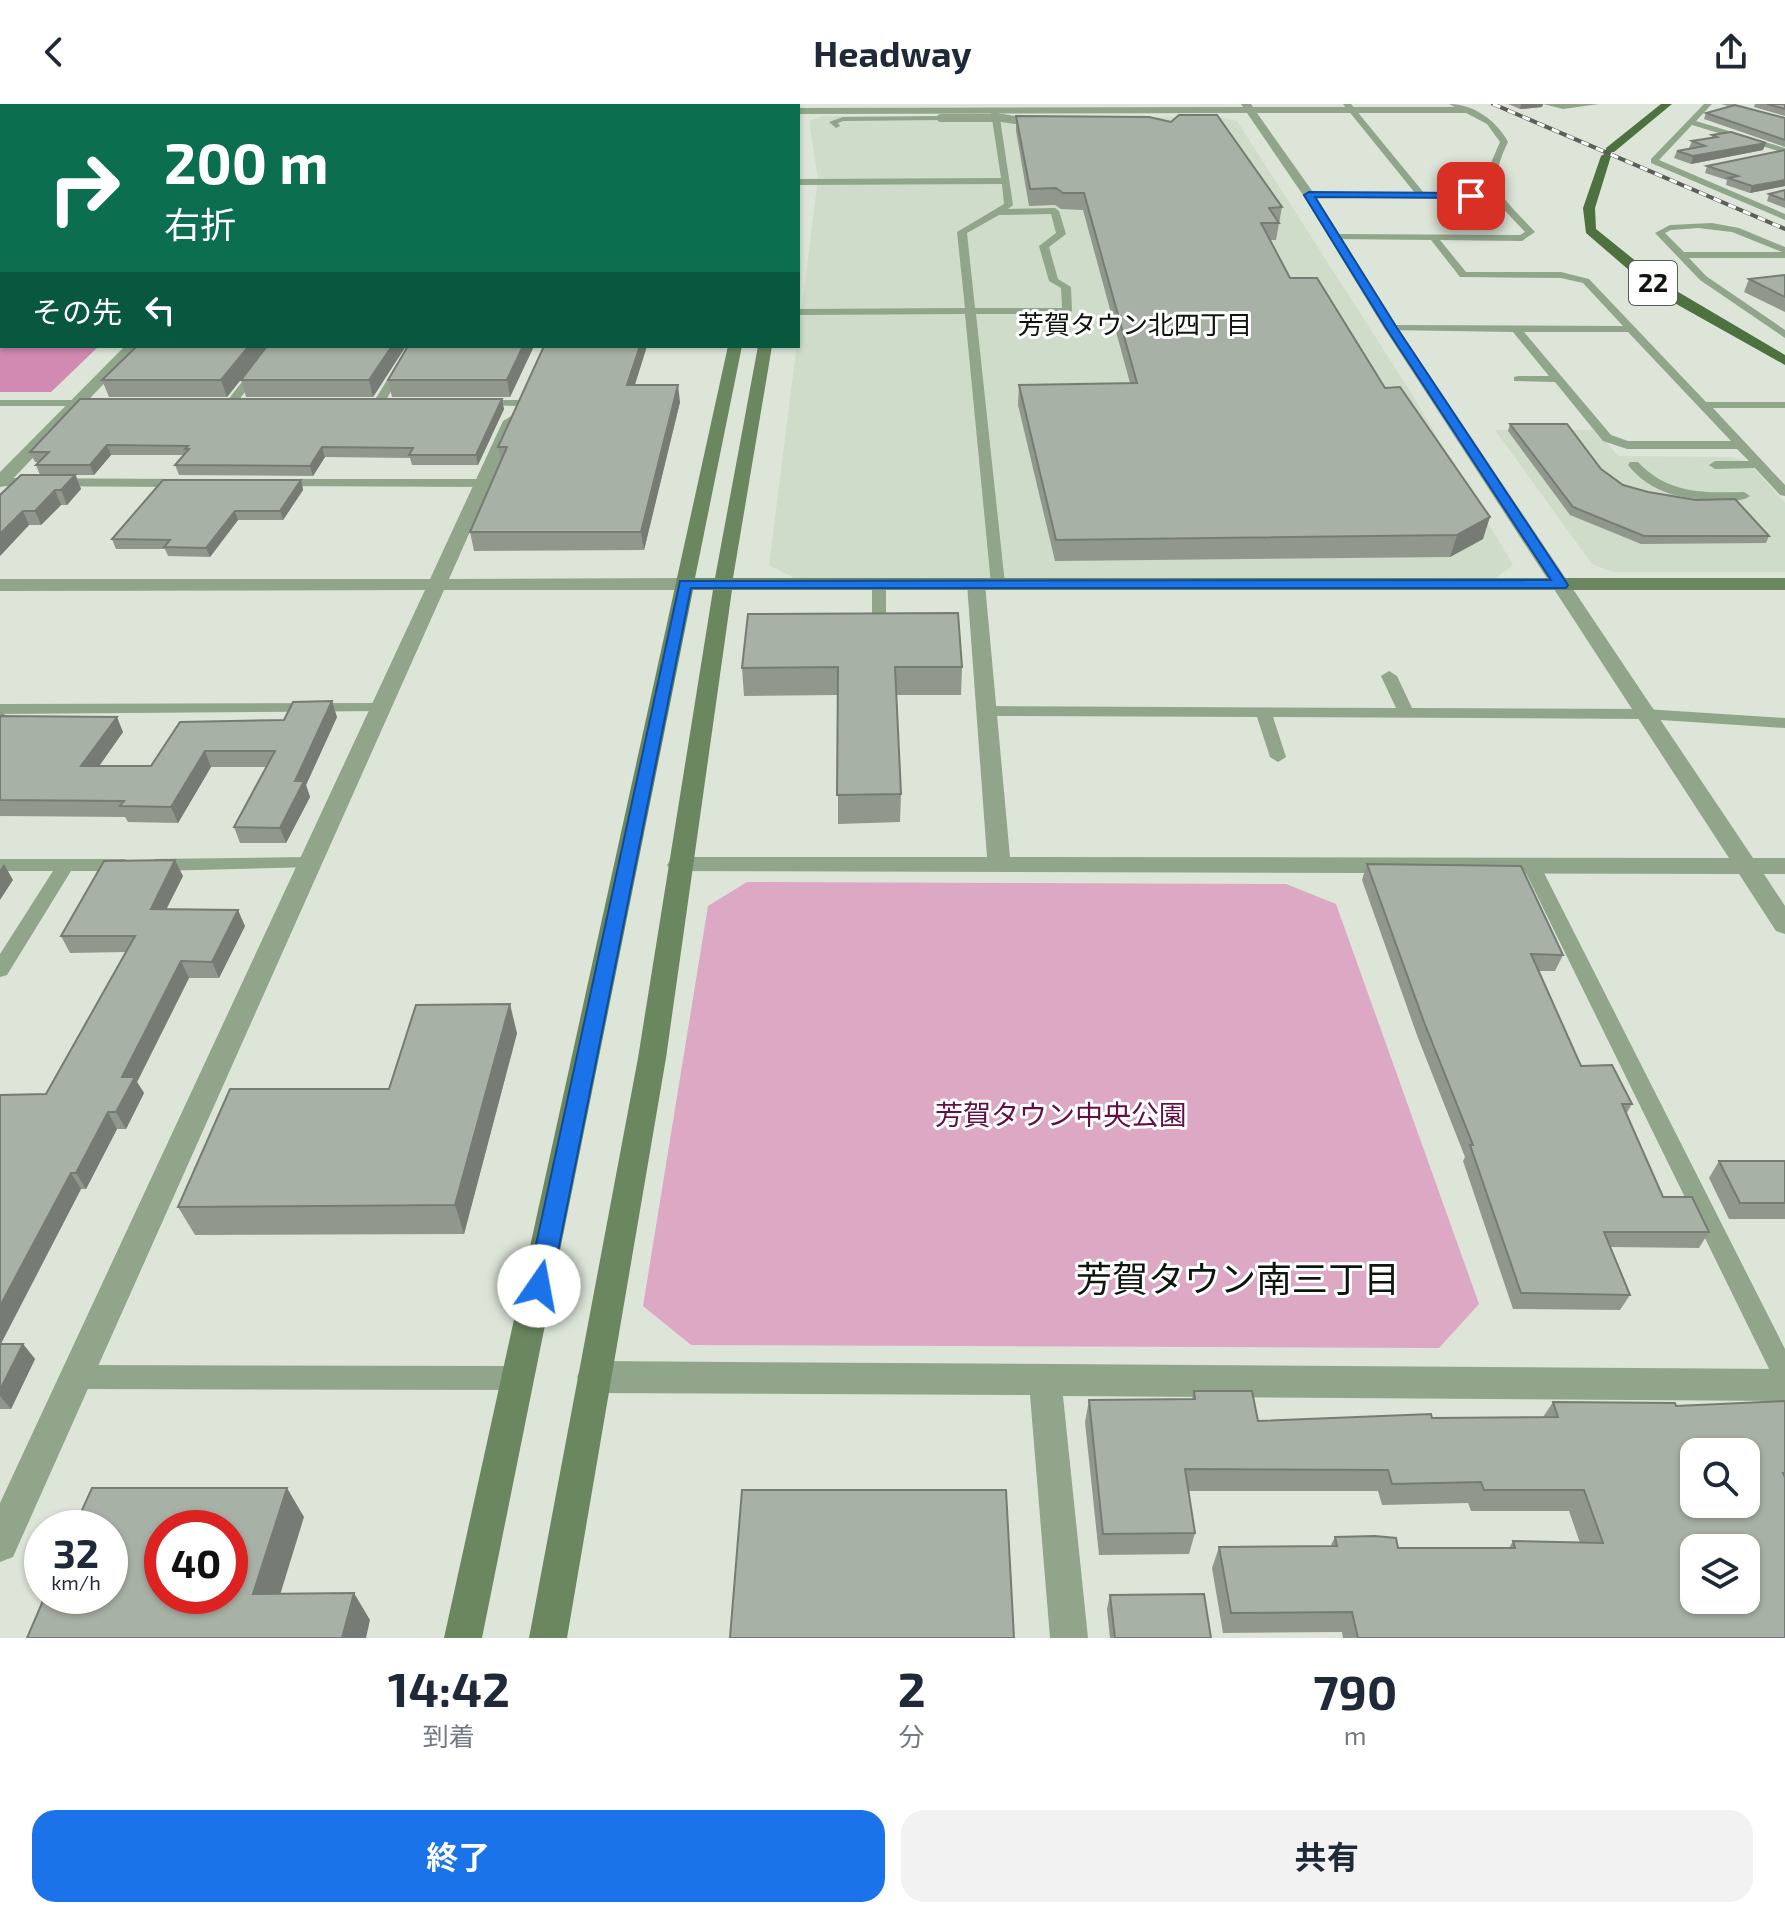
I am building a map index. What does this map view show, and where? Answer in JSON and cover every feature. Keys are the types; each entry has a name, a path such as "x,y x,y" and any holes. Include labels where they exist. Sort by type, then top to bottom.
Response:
{"main road":[{"name":"22","path":"1667,104 1606,156 1589,208 1590,230 1623,261 1685,305 1785,361"}],"street":[{"path":"800,111 923,108 995,112 1248,107 1467,110"},
{"path":"1248,107 1309,195 1391,328 1785,925"},
{"path":"0,482 131,348"},
{"path":"463,1638 735,348"},
{"path":"548,1638 652,1058 723,584 765,348"},
{"path":"0,1544 79,1377 378,708 531,375"},
{"path":"987,584 988,711 999,863"},
{"path":"0,585 1785,584"},
{"path":"679,865 1785,866"},
{"path":"594,1377 1785,1385"},
{"path":"1045,1381 1069,1638"}],"lane":[{"path":"1336,237 1522,238 1530,232 1496,196 1489,180 1491,167 1504,142 1494,124 1453,104"},
{"path":"1547,104 1563,107 1595,104"},
{"path":"1708,104 1654,161 1785,217"},
{"path":"1725,104 1785,121"},
{"path":"1350,107 1421,195"},
{"path":"987,584 962,232 1009,205 995,112"},
{"path":"836,126 833,122 843,119 1002,118 1053,126"},
{"path":"1693,123 1785,151"},
{"path":"1770,154 1785,151"},
{"path":"1678,172 1693,169"},
{"path":"800,182 1005,181"},
{"path":"1309,195 1496,196"},
{"path":"1744,200 1758,197"},
{"path":"800,312 1067,311 1066,287 1054,281 1044,246 1061,234 1055,211 997,212"},
{"path":"1785,252 1730,226 1710,223 1665,228 1660,233 1703,278 1785,335"},
{"path":"1433,237 1463,275 1561,275 1586,281 1784,490"},
{"path":"1680,255 1785,252"},
{"path":"1391,328 1629,329"},
{"path":"1516,329 1607,438 1627,445 1739,445"},
{"path":"231,403 274,348"},
{"path":"379,403 412,348"},
{"path":"1518,379 1558,379"},
{"path":"0,403 107,403"},
{"path":"216,403 246,403"},
{"path":"364,403 394,403"},
{"path":"472,403 519,403"},
{"path":"1703,405 1785,405"},
{"path":"1715,465 1758,464"},
{"path":"1634,465 1644,479 1684,496 1744,496"},
{"path":"0,482 203,483"},
{"path":"265,483 484,483"},
{"path":"879,584 879,621"},
{"path":"1389,676 1406,713"},
{"path":"0,709 378,708"},
{"path":"988,711 1645,714 1785,723"},
{"path":"1263,712 1278,757"},
{"path":"0,865 309,863"},
{"path":"0,970 66,865"},
{"path":"1531,865 1785,1375"},
{"path":"79,1377 520,1378"}],"shaded area":[{"path":"822,116 1220,117 1237,121 1410,391 1513,565 1494,579 1055,579 794,578 769,565 797,348 800,348 800,321 818,179 809,121"},
{"path":"0,348 97,348 51,392 0,392"},
{"path":"1495,430 1597,430 1618,456 1731,457 1748,462 1785,503 1785,572 1613,572 1592,564"}],"green space":[{"name":"芳賀タウン中央公園","path":"747,882 1286,884 1336,904 1479,1304 1439,1348 691,1345 643,1306 708,906"}],"building":[{"path":"1767,104 1785,104 1785,109"},
{"path":"1735,105 1785,118 1785,140 1706,113"},
{"path":"1179,115 1217,115 1282,207 1269,208 1279,223 1261,223 1290,278 1317,278 1385,388 1400,387 1490,517 1457,535 1056,540 1019,385 1137,383 1084,193 1063,193 1056,188 1030,189 1016,116 1149,117 1171,122"},
{"path":"1731,132 1766,143 1693,156 1677,151 1705,146 1692,141"},
{"path":"1785,150 1785,180 1752,186 1728,178 1738,176 1707,166"},
{"path":"1785,190 1785,200 1769,194"},
{"path":"1785,275 1785,297 1749,279"},
{"path":"135,348 247,348 221,380 102,380"},
{"path":"265,348 391,348 369,380 241,380"},
{"path":"407,348 522,348 507,380 388,380"},
{"path":"543,348 639,348 627,385 678,385 641,532 470,532 507,447 498,447"},
{"path":"80,399 502,399 476,455 409,455 413,448 322,447 310,466 175,465 189,449 185,449 188,446 107,445 90,465 36,465 49,452 30,452"},
{"path":"1510,424 1567,424 1601,469 1623,485 1696,500 1735,499 1769,536 1644,536 1573,507"},
{"path":"21,475 75,475 35,511 23,511 0,534 0,495"},
{"path":"163,480 301,480 280,511 235,511 206,548 164,547 170,540 112,539"},
{"path":"958,613 962,667 895,667 901,794 837,795 838,667 742,668 748,614"},
{"path":"332,701 295,781 304,781 280,828 234,827 275,751 205,751 171,807 120,806 124,801 0,800 0,716 117,717 81,766 151,766 180,722 284,720 293,702"},
{"path":"175,860 151,909 238,910 212,962 181,961 122,1077 135,1077 116,1112 108,1112 76,1173 71,1173 0,1306 0,1095 46,1094 135,936 61,936 104,861"},
{"path":"1367,864 1521,866 1563,955 1531,954 1581,1066 1612,1065 1632,1104 1622,1104 1663,1197 1692,1197 1709,1232 1604,1232 1630,1295 1521,1293 1470,1145 1473,1145 1424,1022"},
{"path":"510,1004 455,1205 178,1207 230,1089 389,1089 416,1005"},
{"path":"1719,1161 1785,1161 1785,1203 1740,1203"},
{"path":"0,1344 23,1344 0,1390"},
{"path":"1194,1391 1252,1391 1258,1421 1431,1414 1432,1418 1558,1417 1553,1402 1675,1403 1676,1406 1785,1401 1785,1638 1358,1638 1352,1612 1231,1613 1219,1547 1337,1546 1335,1537 1375,1536 1396,1538 1398,1548 1515,1548 1513,1541 1603,1543 1584,1490 1484,1490 1481,1482 1392,1484 1388,1470 1185,1469 1195,1533 1103,1534 1089,1400 1195,1399"},
{"path":"92,1488 287,1488 253,1594 354,1593 342,1638 27,1638 37,1614 128,1614 128,1510 82,1510"},
{"path":"742,1490 1006,1490 1014,1638 730,1638"},
{"path":"1204,1594 1211,1638 1115,1638 1110,1595"}],"railway":[{"path":"1493,104 1785,229"}],"district":[{"name":"芳賀タウン北四丁目","path":"1135,325"},
{"name":"芳賀タウン南三丁目","path":"1238,1279"}],"route":[{"path":"539,1286 685,584 1561,585 1391,328 1309,195 1471,196"}]}
